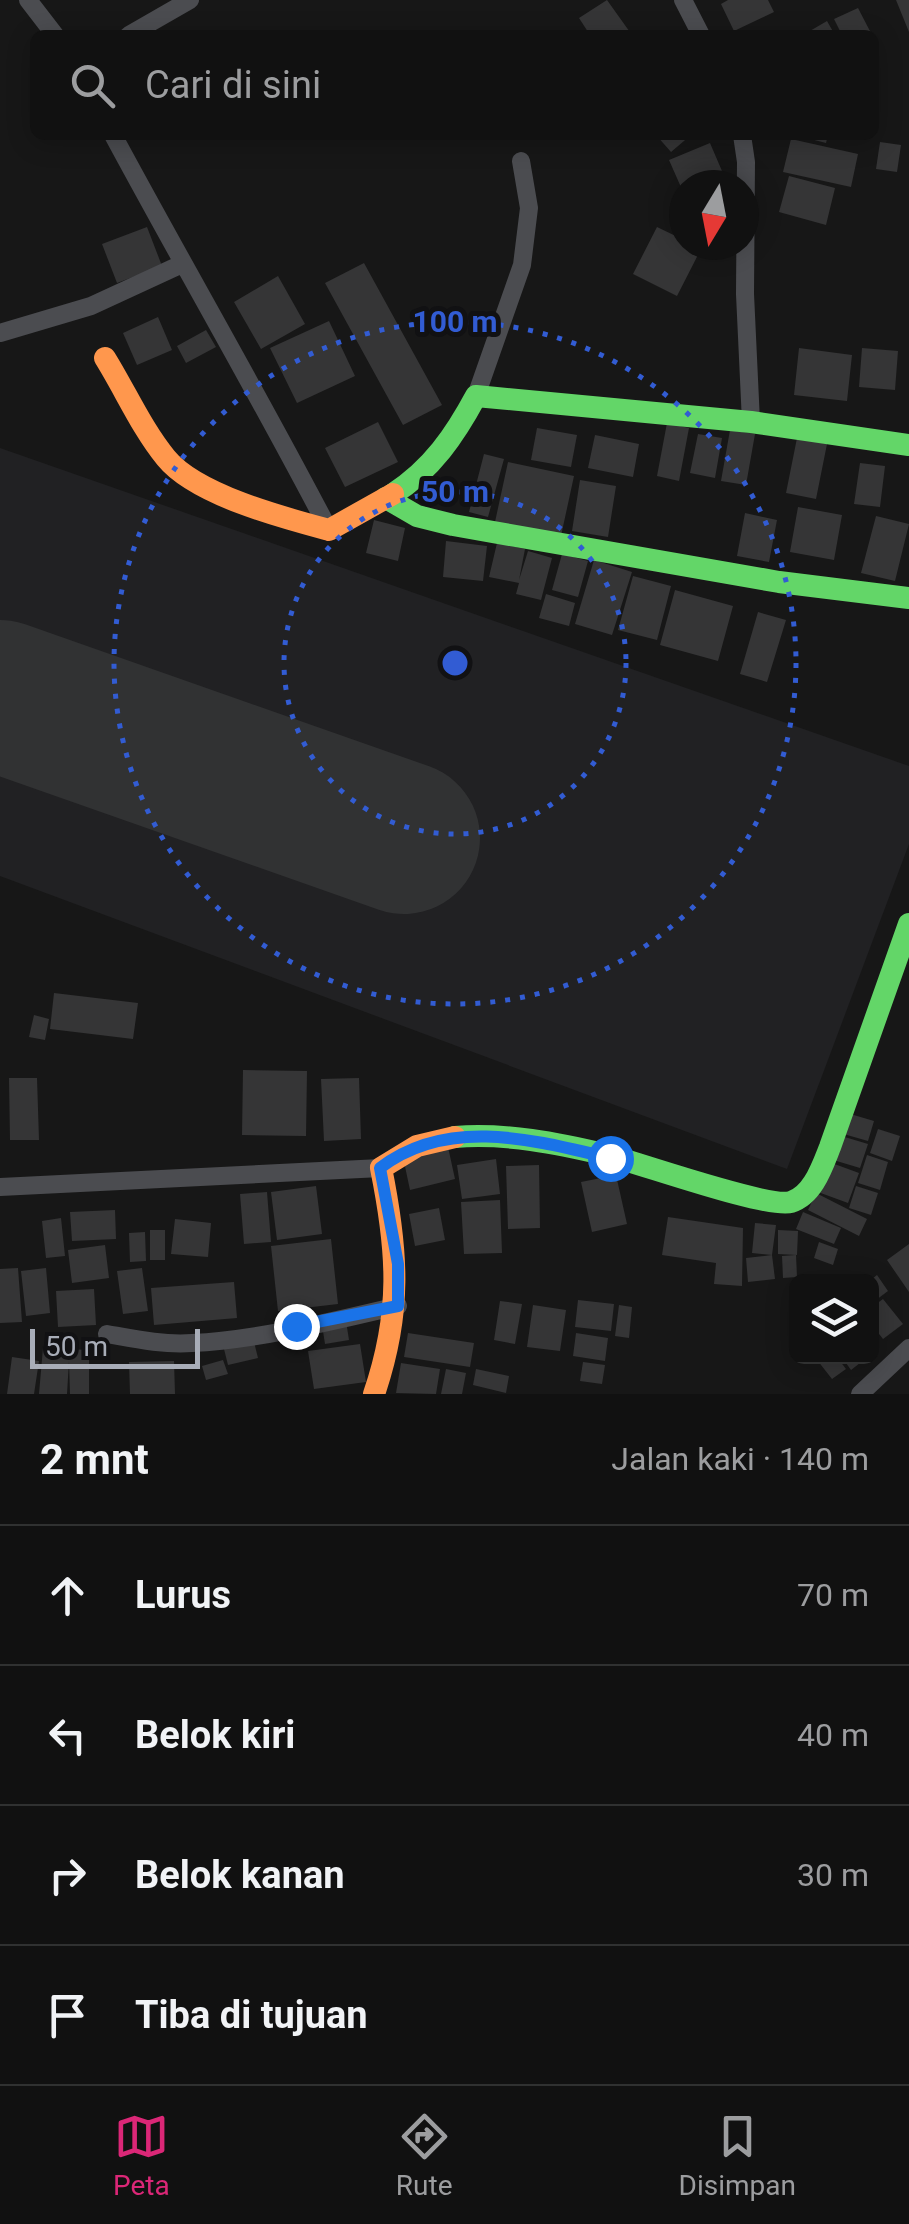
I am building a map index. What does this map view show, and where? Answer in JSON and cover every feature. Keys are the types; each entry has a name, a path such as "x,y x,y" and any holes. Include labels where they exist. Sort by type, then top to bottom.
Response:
{"street":[{"path":"28,0 51,30"},
{"path":"138,30 190,0"},
{"path":"683,0 698,30"},
{"path":"116,140 329,530"},
{"path":"743,140 751,422"},
{"path":"105,358 167,460 182,472 242,505 329,530 410,485 441,456 476,396 522,265 529,208 521,162"},
{"path":"0,333 91,306 182,264"},
{"path":"476,396 751,422 909,445"},
{"path":"386,498 417,516 454,525 780,582 909,598"},
{"path":"0,1187 380,1168 402,1151 443,1138 504,1136 593,1154 772,1204 786,1204 804,1196 818,1170 883,987 902,957 909,924"},
{"path":"883,987 909,982"},
{"path":"374,1394 390,1354 398,1306 398,1264 380,1168"},
{"path":"107,1334 190,1344 398,1306"},
{"path":"860,1394 909,1348"}],"shaded area":[{"path":"0,448 909,766 909,844 787,1169 0,876"}],"building":[{"path":"607,0 628,30 587,30 579,18"},
{"path":"728,0 768,0 774,12 734,30 721,4"},
{"path":"896,0 909,0 909,32"},
{"path":"858,8 869,30 840,30 834,19"},
{"path":"827,21 832,30 812,30"},
{"path":"660,140 685,140 671,152"},
{"path":"791,140 858,154 851,187 783,172"},
{"path":"880,142 901,145 897,172 876,169"},
{"path":"710,143 722,170 673,170 669,160"},
{"path":"789,176 835,188 826,225 779,212"},
{"path":"147,227 162,266 117,283 102,244"},
{"path":"657,227 669,233 669,260 695,260 677,296 633,274"},
{"path":"364,263 442,405 403,425 325,283"},
{"path":"278,276 305,324 261,349 234,302"},
{"path":"158,317 172,350 137,365 123,333"},
{"path":"329,321 355,376 297,403 270,348"},
{"path":"206,330 216,347 186,363 177,346"},
{"path":"799,348 852,355 847,401 794,395"},
{"path":"862,348 898,351 895,390 859,387"},
{"path":"378,422 398,462 345,487 325,448"},
{"path":"667,423 689,428 679,481 657,476"},
{"path":"537,428 577,435 571,467 531,460"},
{"path":"730,430 755,434 746,485 721,481"},
{"path":"698,434 722,438 715,478 690,473"},
{"path":"595,435 639,444 633,477 588,468"},
{"path":"797,438 827,444 816,499 786,493"},
{"path":"484,454 504,459 488,517 469,512"},
{"path":"508,462 574,476 561,536 495,522"},
{"path":"860,463 885,466 880,507 854,504"},
{"path":"580,480 616,486 608,537 572,531"},
{"path":"798,507 842,515 834,560 790,552"},
{"path":"745,513 777,520 769,562 737,556"},
{"path":"876,516 909,524 895,581 861,573"},
{"path":"374,520 405,528 398,561 366,553"},
{"path":"446,541 487,546 483,581 443,577"},
{"path":"497,543 525,549 519,580 528,551 552,558 541,600 516,594 519,583 489,577"},
{"path":"562,554 588,561 578,597 552,590"},
{"path":"594,560 632,572 612,635 575,624"},
{"path":"633,576 671,586 657,640 618,630"},
{"path":"675,590 733,606 718,661 660,645"},
{"path":"546,594 575,603 569,626 539,618"},
{"path":"758,612 786,620 767,682 740,674"},
{"path":"54,993 138,1003 133,1039 50,1029"},
{"path":"34,1015 49,1019 45,1040 29,1037"},
{"path":"243,1070 307,1071 306,1136 242,1135"},
{"path":"9,1078 37,1078 39,1140 10,1140"},
{"path":"359,1078 361,1139 324,1141 321,1079"},
{"path":"847,1113 874,1121 868,1141 840,1133"},
{"path":"878,1129 900,1136 892,1161 870,1153"},
{"path":"838,1135 868,1144 860,1168 830,1159"},
{"path":"448,1147 455,1179 410,1190 403,1157"},
{"path":"867,1155 888,1162 880,1190 858,1183"},
{"path":"496,1159 500,1194 462,1199 457,1165"},
{"path":"829,1162 859,1173 848,1203 818,1192"},
{"path":"539,1165 540,1228 508,1229 506,1166"},
{"path":"616,1175 627,1224 592,1232 581,1182"},
{"path":"316,1186 322,1234 277,1240 271,1192"},
{"path":"856,1186 878,1193 871,1215 849,1208"},
{"path":"267,1192 271,1242 244,1244 240,1194"},
{"path":"816,1193 867,1219 859,1236 808,1210"},
{"path":"500,1200 502,1253 464,1254 461,1202"},
{"path":"439,1208 445,1240 415,1246 409,1214"},
{"path":"115,1210 116,1239 72,1241 70,1212"},
{"path":"803,1212 841,1228 834,1244 796,1229"},
{"path":"668,1217 743,1228 742,1286 714,1284 716,1263 662,1255"},
{"path":"61,1218 65,1256 46,1258 42,1221"},
{"path":"175,1219 211,1223 208,1257 171,1254"},
{"path":"755,1223 776,1225 772,1255 752,1253"},
{"path":"150,1230 165,1230 165,1260 150,1260"},
{"path":"778,1230 798,1231 797,1255 778,1254"},
{"path":"145,1232 146,1261 130,1262 129,1233"},
{"path":"331,1239 338,1304 278,1311 271,1246"},
{"path":"819,1242 838,1249 833,1265 814,1258"},
{"path":"909,1244 909,1292 887,1260"},
{"path":"105,1245 109,1278 72,1283 68,1250"},
{"path":"772,1255 775,1279 748,1282 746,1258"},
{"path":"796,1255 797,1274 783,1278 782,1256"},
{"path":"18,1268 22,1322 0,1323 0,1269"},
{"path":"46,1268 50,1313 26,1316 21,1271"},
{"path":"142,1268 148,1311 123,1314 117,1271"},
{"path":"879,1278 888,1291 879,1298"},
{"path":"234,1282 237,1318 154,1325 151,1288"},
{"path":"94,1289 96,1325 58,1327 56,1291"},
{"path":"883,1299 903,1324 883,1339 879,1334 879,1302"},
{"path":"578,1300 614,1304 611,1331 575,1327"},
{"path":"500,1301 522,1304 515,1344 494,1340"},
{"path":"533,1305 566,1310 560,1351 527,1347"},
{"path":"619,1305 632,1307 629,1338 615,1336"},
{"path":"346,1321 349,1340 325,1344 322,1325"},
{"path":"408,1333 474,1343 470,1367 404,1357"},
{"path":"576,1333 608,1338 605,1361 573,1356"},
{"path":"254,1342 258,1358 228,1365 224,1349"},
{"path":"360,1344 366,1382 314,1389 308,1351"},
{"path":"43,1348 89,1350 89,1394 70,1394 69,1361 67,1394 39,1394"},
{"path":"12,1357 39,1361 34,1394 7,1394"},
{"path":"223,1360 228,1374 206,1380 202,1366"},
{"path":"174,1361 175,1394 130,1394 129,1362"},
{"path":"583,1362 605,1365 602,1384 580,1381"},
{"path":"401,1363 440,1369 436,1394 396,1393"},
{"path":"820,1364 842,1364 846,1369 832,1379"},
{"path":"446,1369 466,1373 462,1394 441,1394"},
{"path":"476,1369 509,1376 506,1393 473,1385"}],"runway":[{"path":"0,696 404,838"}],"traffic: fast":[{"path":"393,494 441,450 476,396 751,422 909,445"},
{"path":"386,498 417,516 453,525 779,582 909,598"},
{"path":"455,1137 493,1136 550,1143 607,1155 757,1199 791,1202 811,1187 824,1163 909,924"}],"traffic: slow":[{"path":"105,358 166,458 219,494 329,530 393,494"},
{"path":"374,1394 389,1336 394,1282 391,1227 381,1168 417,1146 455,1137"}],"route":[{"path":"296,1326 398,1306 398,1264 380,1168 402,1151 443,1138 504,1136 610,1158"}]}
